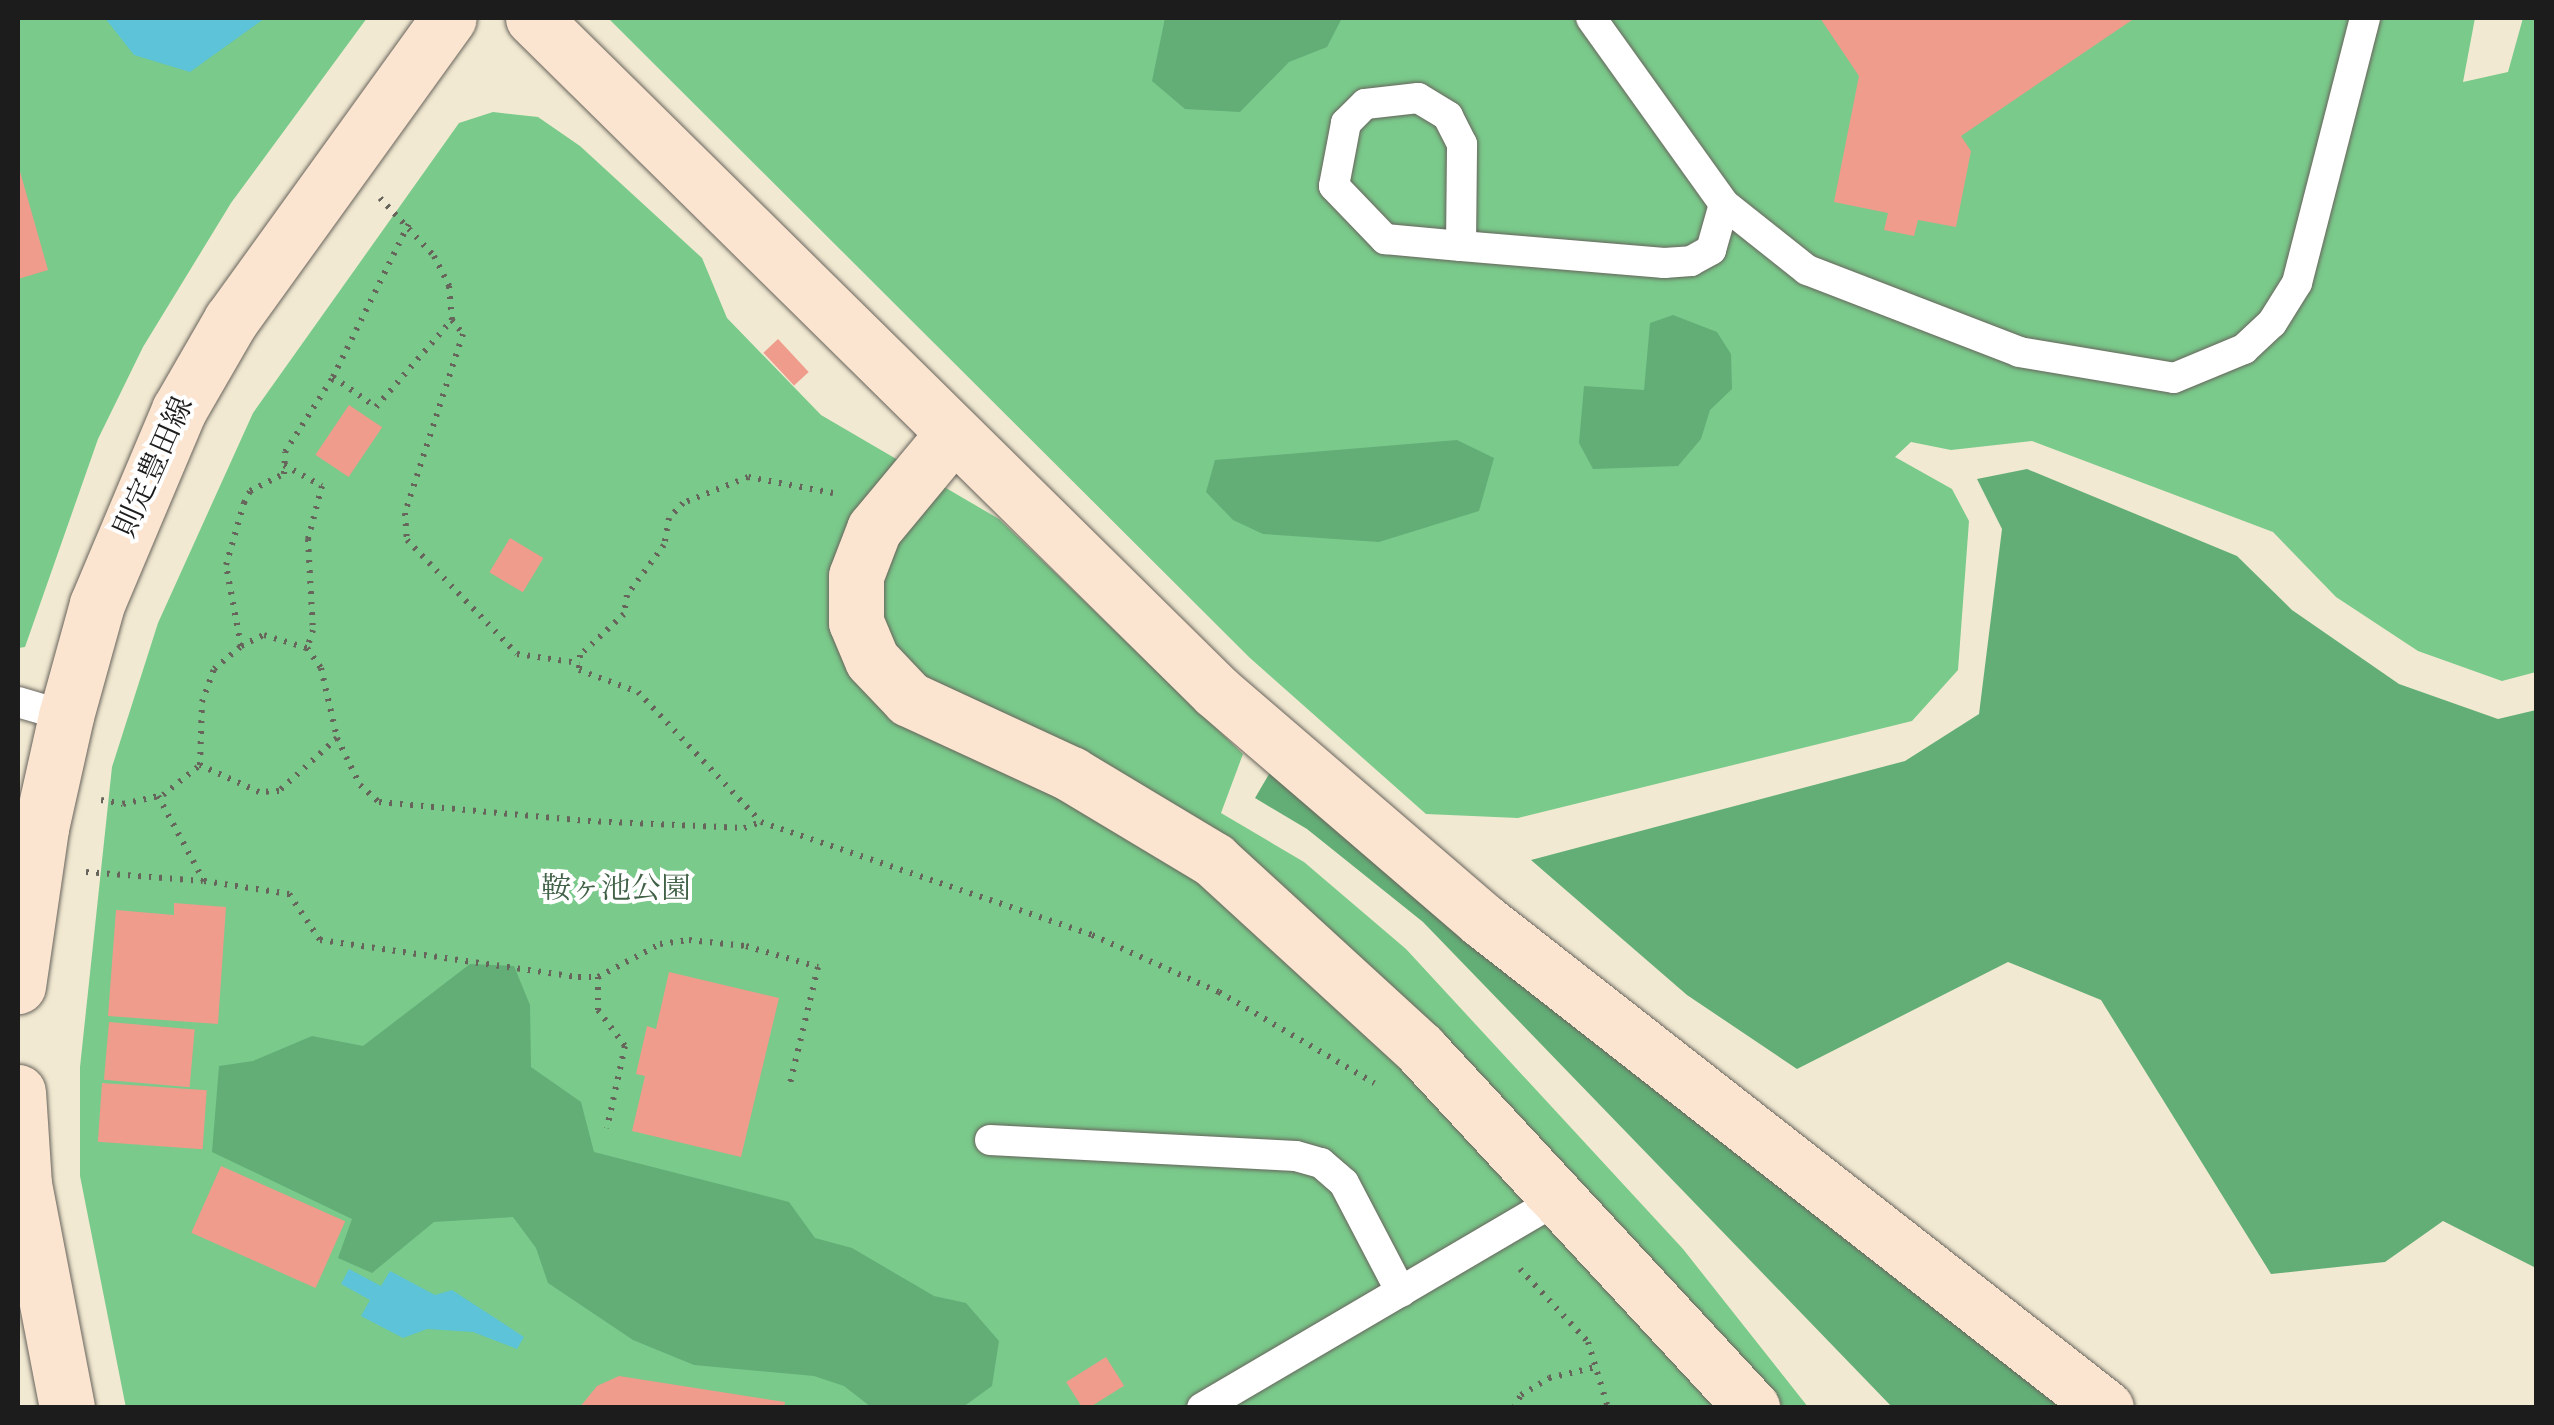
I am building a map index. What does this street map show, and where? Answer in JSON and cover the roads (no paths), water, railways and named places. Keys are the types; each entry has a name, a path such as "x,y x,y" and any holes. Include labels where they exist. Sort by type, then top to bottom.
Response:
{"street":[{"name":"則定豊田線","path":"18,986 40,828 42,709 98,604 178,410 231,320 449,18"},
{"path":"534,18 952,435 1217,692 1482,920 2106,1408"},
{"path":"952,435 874,529 856,576 856,622 872,660 909,698 1071,774 1214,860 1420,1049 1752,1408"},
{"path":"18,1092 24,1184 63,1407"}],"lane":[{"path":"1590,18 1724,204 1807,270 2019,352 2174,378 2244,349 2272,323 2297,283 2365,18"},
{"path":"1461,246 1462,144 1448,116 1418,98 1366,104 1346,123 1334,186 1385,239 1461,246 1691,261 1711,250 1724,204"},
{"path":"990,1140 1296,1156 1321,1163 1344,1183 1401,1292"},
{"path":"1202,1408 1557,1200"}],"water":[{"path":"105,18 265,18 190,72 134,55"},
{"path":"349,1269 381,1286 390,1271 435,1295 452,1290 524,1337 517,1349 473,1332 427,1329 403,1338 361,1316 370,1300 341,1284"}],"park label":[{"name":"鞍ヶ池公園","path":"616,891"}]}
